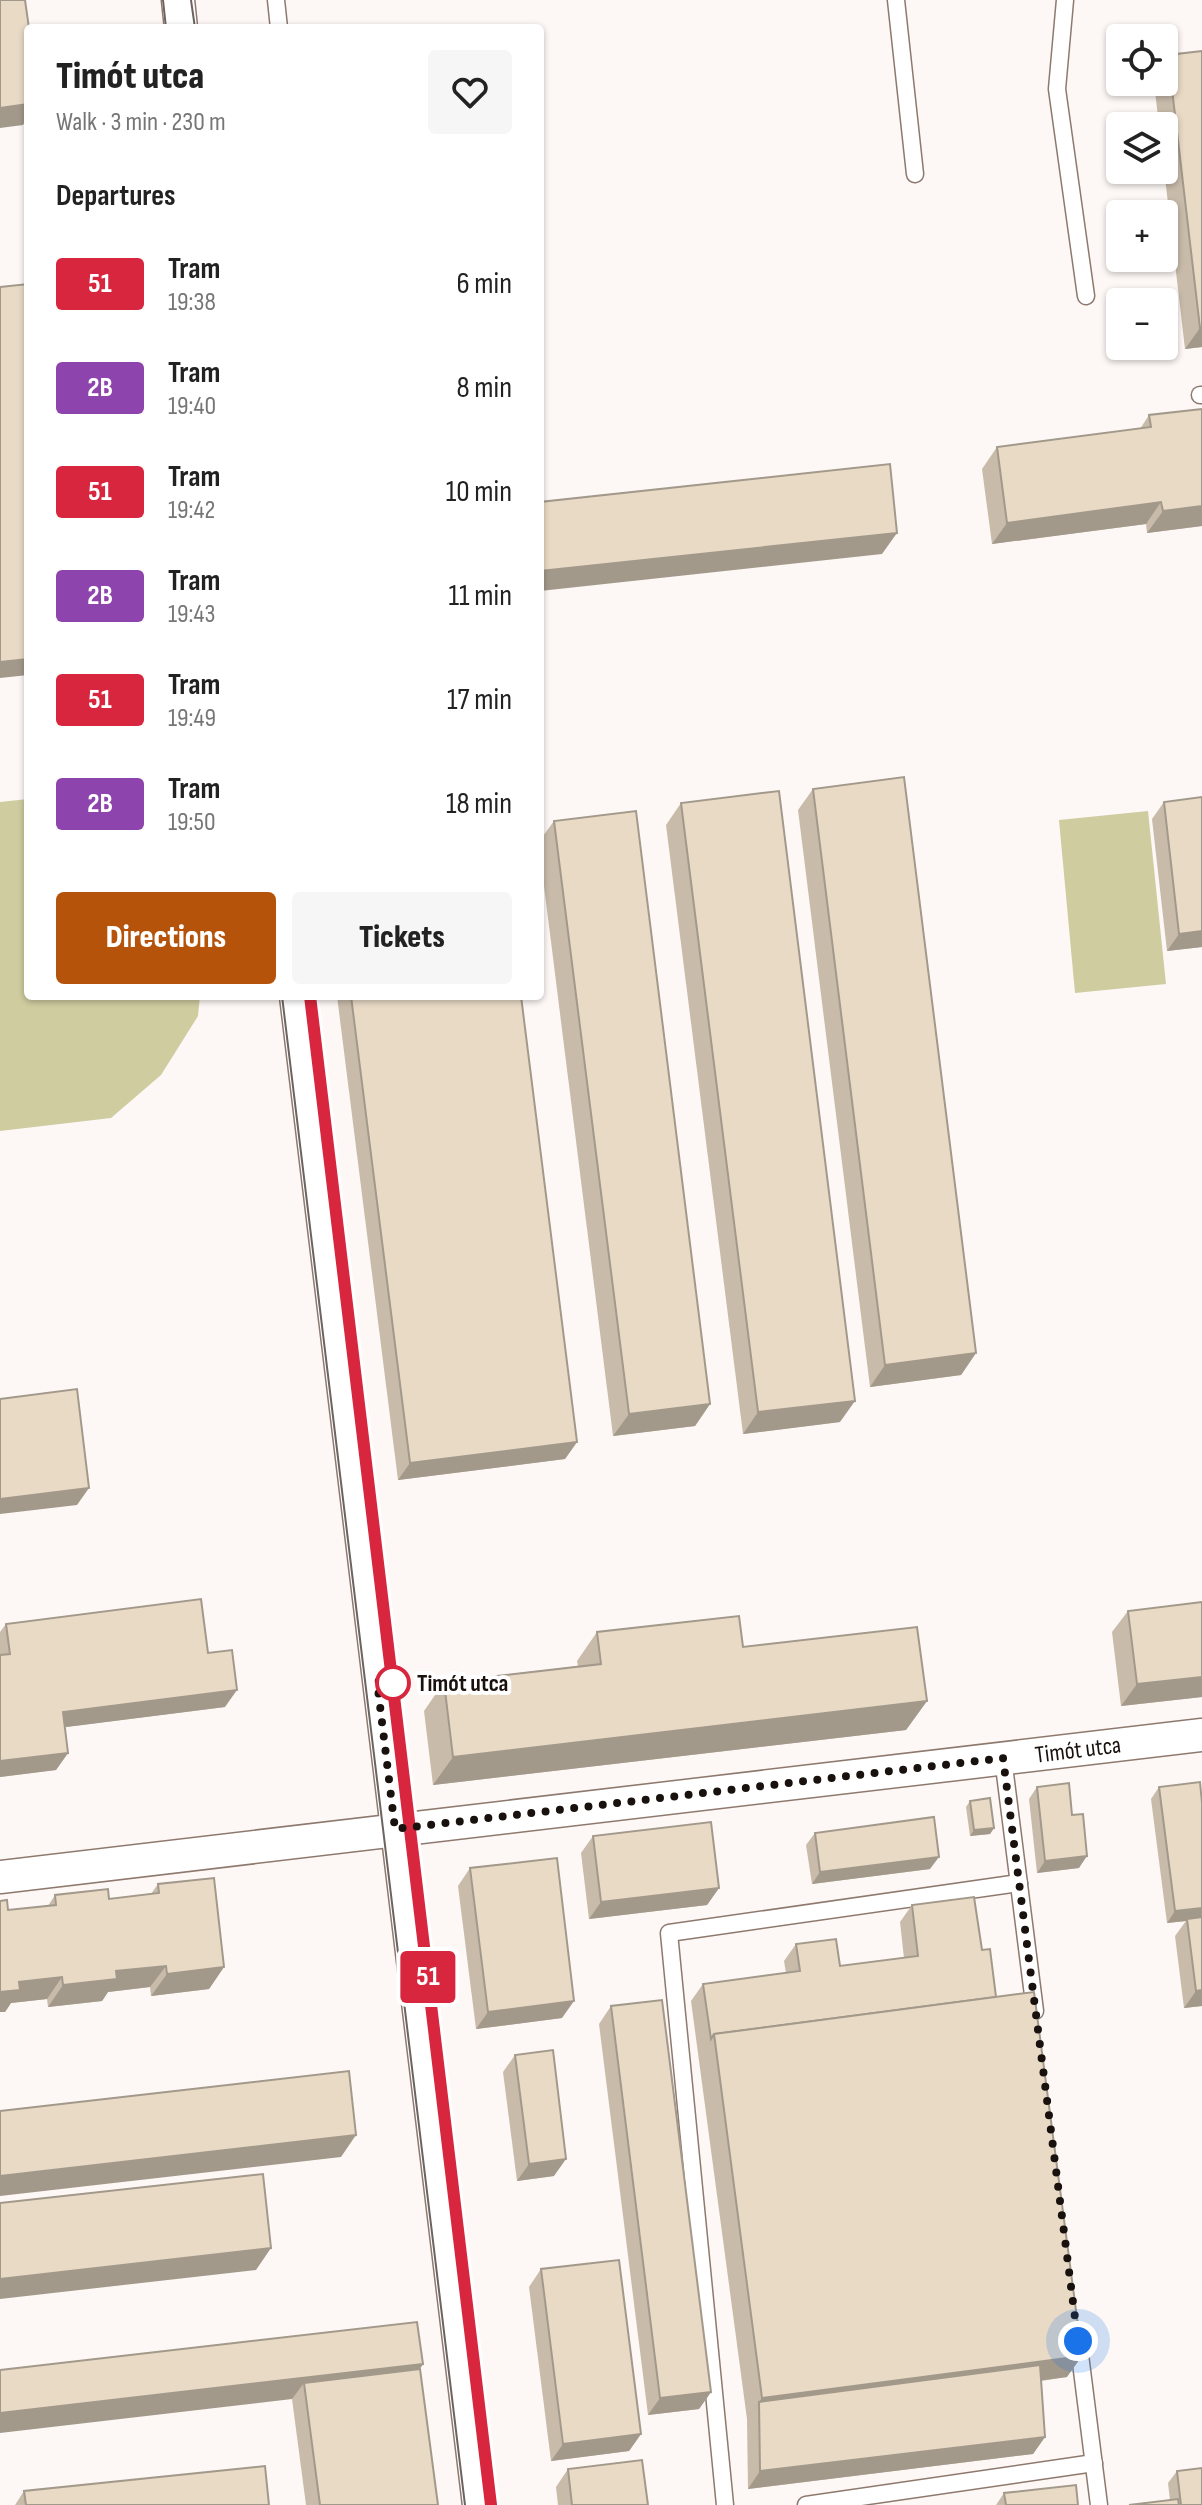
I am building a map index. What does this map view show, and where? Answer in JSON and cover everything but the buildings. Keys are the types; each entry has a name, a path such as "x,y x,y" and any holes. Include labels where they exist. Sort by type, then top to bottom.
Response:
{"street":[{"path":"178,0 181,24"},
{"path":"296,1000 479,2505"},
{"name":"Timót utca","path":"0,1877 1202,1735"}],"lane":[{"path":"276,0 279,24"},
{"path":"896,0 915,174"},
{"path":"1065,0 1057,89 1086,296"},
{"path":"1003,1758 1037,2024"},
{"path":"725,2505 669,1933 1019,1883"},
{"path":"1075,2322 1099,2505"},
{"path":"806,2505 1094,2463"}],"shaded area":[{"path":"24,799 24,1000 200,1000 198,1016 161,1075 111,1118 0,1131 0,802"},
{"path":"1148,811 1166,984 1075,993 1059,820"}],"tram line":[{"path":"163,0 166,24"},
{"path":"191,0 194,24"},
{"path":"282,1000 465,2505"},
{"path":"309,1000 491,2505"},
{"name":"51","path":"310,1000 491,2505"}],"place":[{"name":"Timót utca","path":"393,1683"}],"route":[{"path":"393,1683 377,1681 395,1829 1003,1758 1078,2341"}]}
